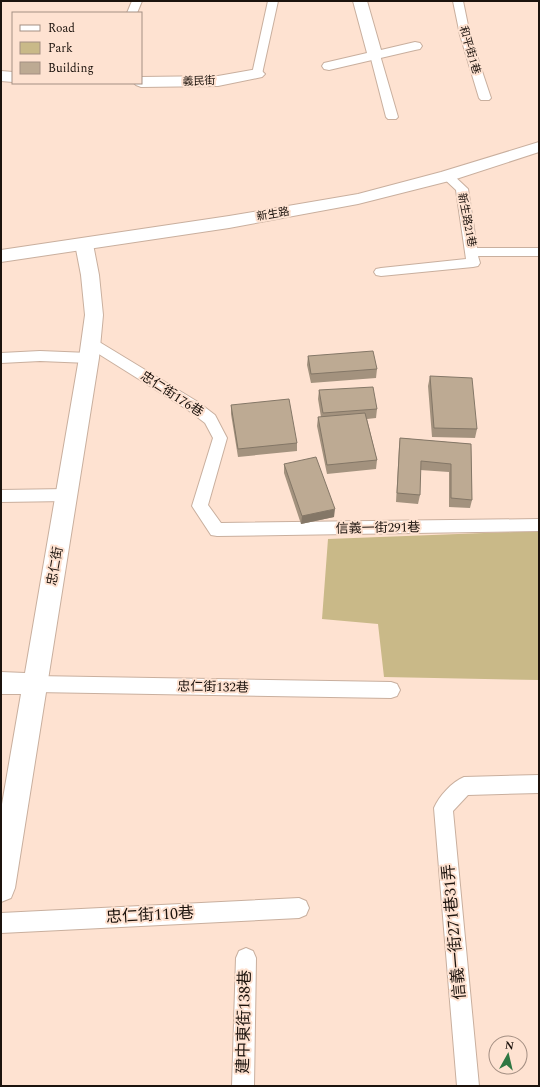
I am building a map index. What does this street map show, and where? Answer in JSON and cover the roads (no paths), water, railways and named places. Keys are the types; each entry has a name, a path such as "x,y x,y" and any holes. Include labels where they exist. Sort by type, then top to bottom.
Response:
{"street":[{"path":"360,1 375,55"},
{"path":"329,66 415,46"},
{"name":"義民街","path":"142,82 218,81 257,74"},
{"path":"1,76 12,77"},
{"name":"新生路","path":"1,256 229,222 358,199 447,176 539,147"},
{"name":"忠仁街","path":"1,888 90,351 94,315 90,274 84,244"},
{"path":"1,683 35,684"}],"lane":[{"path":"132,12 137,1"},
{"path":"257,74 273,1"},
{"name":"和平街1巷","path":"458,1 465,35 485,98"},
{"path":"375,55 392,117"},
{"name":"新生路21巷","path":"447,176 462,189 471,252 539,252"},
{"path":"381,272 473,263 471,252"},
{"path":"1,358 90,351"},
{"name":"忠仁街176巷","path":"90,351 193,406 210,419 220,438 200,506 217,530"},
{"path":"1,496 67,495"},
{"name":"信義一街291巷","path":"217,530 539,525"},
{"name":"忠仁街132巷","path":"35,684 391,690"},
{"name":"信義一街271巷31弄","path":"468,1086 443,808 464,786 539,784"},
{"name":"忠仁街110巷","path":"1,922 299,908"},
{"name":"建中東街138巷","path":"243,1086 246,958"}]}
